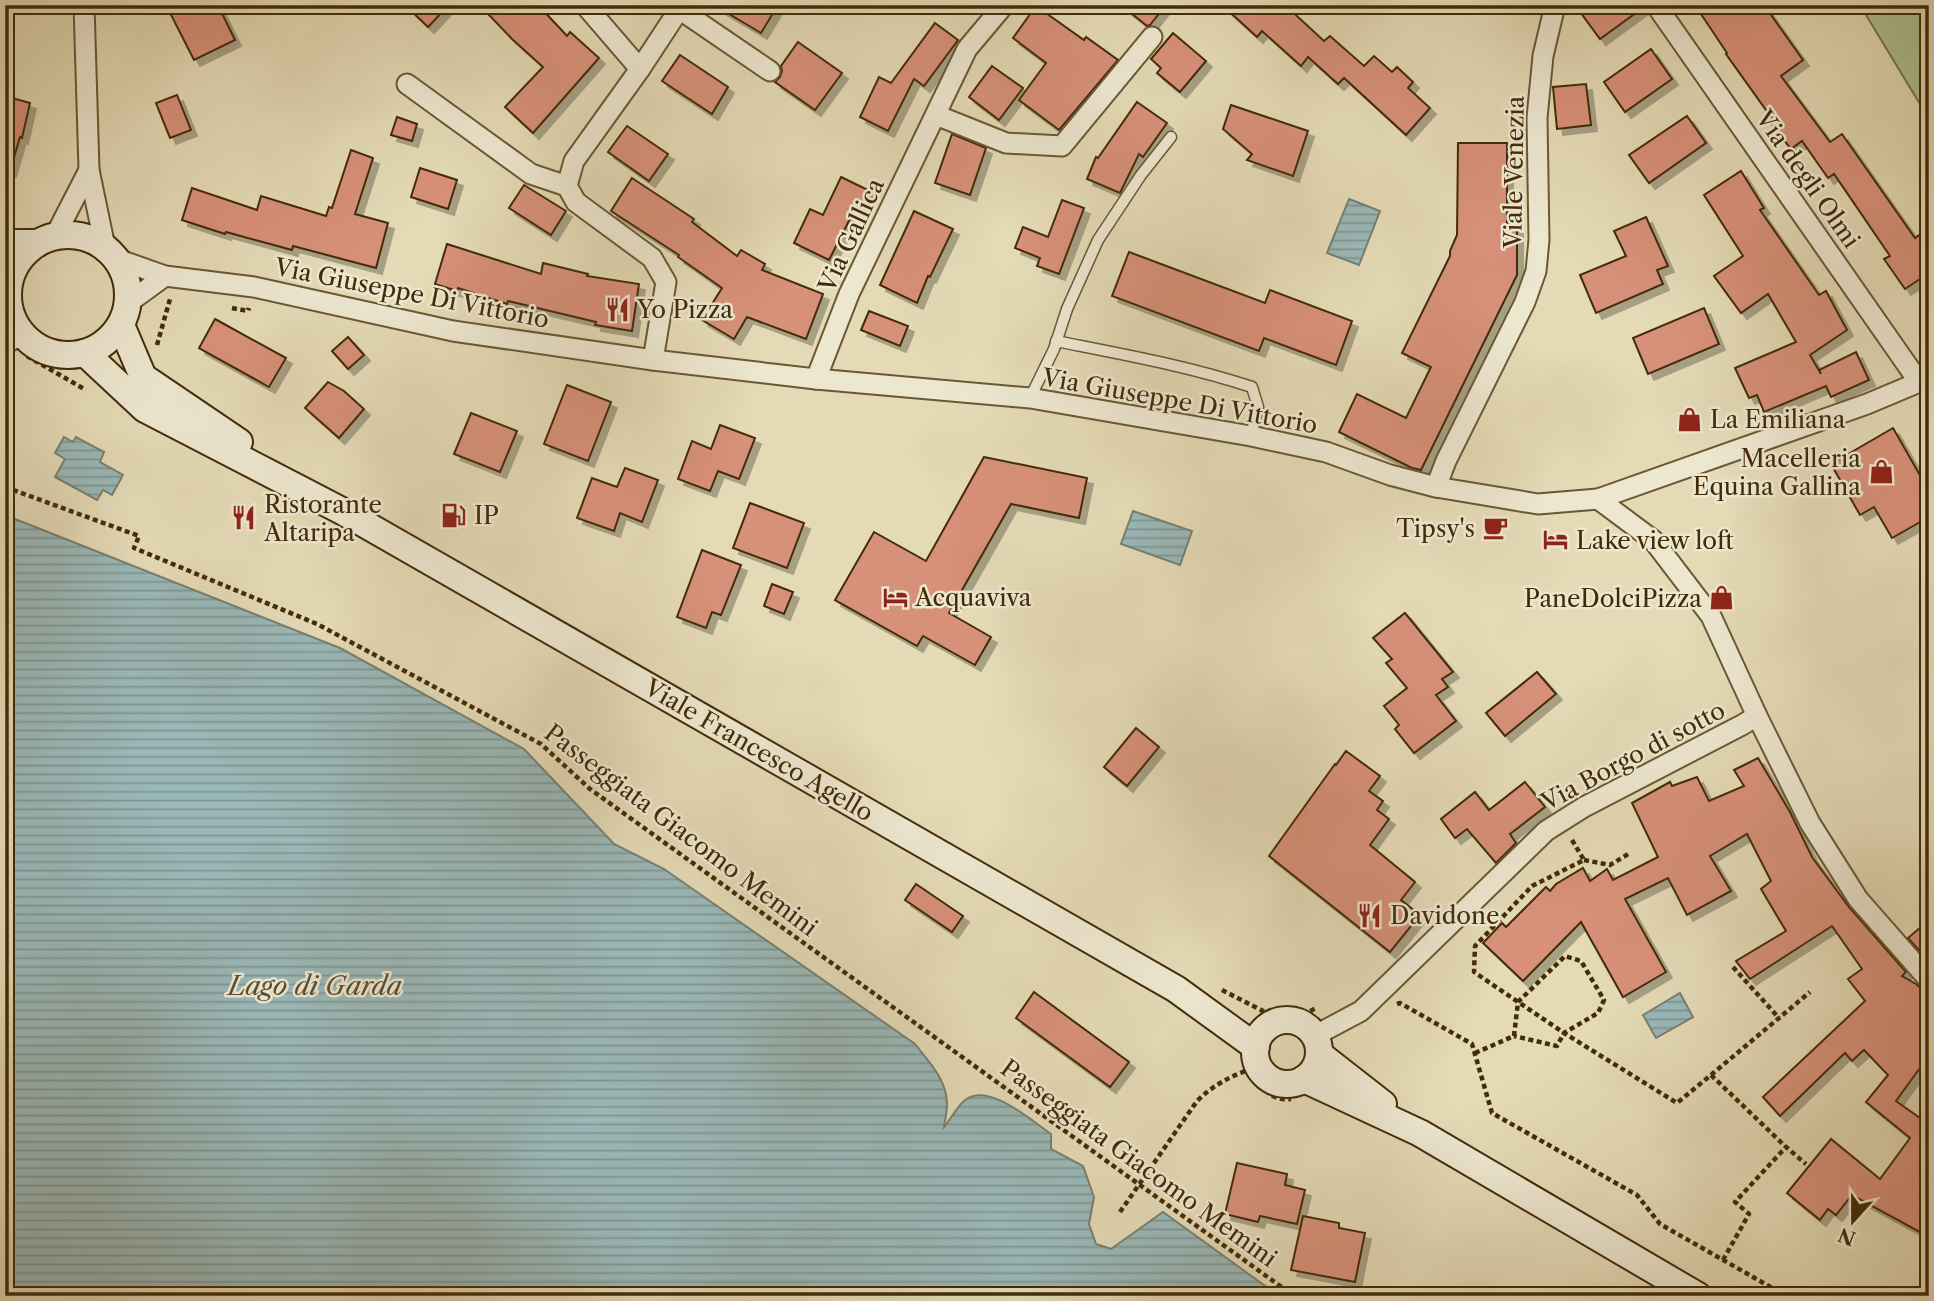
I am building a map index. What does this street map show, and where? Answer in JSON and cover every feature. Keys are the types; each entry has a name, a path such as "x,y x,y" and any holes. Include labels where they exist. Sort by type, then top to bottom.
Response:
{"main road":[{"path":"5,243 73,235 86,238 111,253"},
{"path":"46,240 25,253 15,266 10,281 7,296 14,339 51,352 68,355 85,353 111,338 124,314"},
{"name":"Viale Francesco Agello","path":"111,253 124,273 128,288 124,314 143,377 342,511"},
{"name":"Viale Francesco Agello","path":"85,353 145,409 342,511 1176,989 1257,1048"},
{"name":"Viale Francesco Agello","path":"1420,1133 1317,1045 1307,1028 1298,1022 1277,1022 1257,1048 1259,1068 1274,1082 1285,1084 1304,1079 1420,1133 1698,1296"},
{"path":"1304,1079 1317,1064 1317,1045"}],"street":[{"path":"84,5 89,170 111,253"},
{"path":"585,5 640,69"},
{"name":"Via Gallica","path":"816,379 849,294 967,49 1004,5"},
{"name":"Viale Venezia","path":"1436,487 1446,461 1525,302 1536,271 1539,240 1537,118 1542,56 1555,5"},
{"name":"Via degli Olmi","path":"1656,5 1924,380"},
{"path":"567,186 573,161 640,69 680,7 770,71"},
{"path":"936,115 1006,143 1062,146 1152,37"},
{"path":"407,84 531,174 567,186 576,202 652,258 666,282 653,360"},
{"path":"46,240 89,170"},
{"name":"Via Giuseppe Di Vittorio","path":"111,253 164,276 254,287 453,331 653,360 816,379 1030,398 1251,436 1326,453 1390,475 1436,487 1538,504 1598,499 1867,404 1924,380"},
{"path":"124,314 164,276"},
{"path":"1598,499 1653,540 1711,616 1810,823 1858,899 1929,980"},
{"name":"Via Borgo di sotto","path":"1317,1045 1374,998 1546,831 1584,807 1757,716"}],"lane":[{"path":"1030,398 1098,240 1141,175 1171,136"},
{"path":"1056,341 1232,380 1252,387 1258,407 1251,436"}],"path":[{"path":"222,306 248,311 254,287"},
{"path":"157,346 170,297 183,300"},
{"name":"Passeggiata Giacomo Memini","path":"5,487 139,536 134,548 317,624 541,744 590,789 1294,1296"},
{"path":"1561,821 1584,860"},
{"path":"1630,853 1610,864 1584,860 1532,886 1475,946 1475,972 1564,1033 1677,1103 1810,992"},
{"path":"1475,1053 1514,1036 1557,1046 1564,1033 1598,1013 1604,1000 1581,961 1565,956 1518,1002 1514,1036"},
{"path":"1733,967 1779,1018"},
{"path":"1216,986 1263,1011 1308,1012 1321,1006"},
{"path":"1374,998 1389,1006 1401,1003 1472,1044 1492,1113 1637,1195 1660,1224 1774,1289 1776,1296"},
{"path":"1120,1212 1197,1101 1207,1091 1230,1077 1257,1048"},
{"path":"1711,1075 1805,1164"},
{"path":"1723,1260 1749,1214 1735,1202 1786,1147"}],"green space":[{"path":"1860,5 1929,5 1929,119"}],"water":[{"path":"1349,199 1380,211 1359,265 1327,253"},
{"path":"64,437 73,442 76,437 104,452 100,462 123,475 112,495 103,490 97,500 55,477 65,459 55,453"},
{"path":"1133,511 1192,531 1180,565 1121,544"},
{"name":"Lago di Garda","path":"5,515 340,648 524,749 614,844 664,869 915,1044 944,1087 947,1104 944,1127 964,1101 973,1096 984,1095 1009,1105 1051,1134 1051,1149 1083,1166 1094,1197 1089,1224 1096,1244 1111,1249 1163,1212 1279,1296 5,1296"},
{"path":"1680,993 1693,1017 1656,1038 1643,1015"}],"building":[{"path":"166,5 218,5 235,40 194,60"},
{"path":"405,5 449,5 428,27"},
{"path":"499,5 538,5 567,36 570,32 599,58 533,133 505,107 543,67 489,15"},
{"path":"714,5 778,5 761,33"},
{"path":"1121,5 1166,5 1147,26"},
{"path":"1222,5 1285,5 1324,41 1330,36 1364,66 1374,56 1392,72 1397,67 1413,82 1408,88 1430,108 1406,135 1344,78 1338,84 1308,57 1301,66 1262,31 1257,37"},
{"path":"1575,5 1644,5 1644,7 1600,39"},
{"path":"1695,5 1764,5 1803,60 1781,76 1830,142 1842,134 1915,238 1929,228 1929,273 1905,289 1884,259 1890,256 1834,174 1828,178 1802,141 1791,149 1770,122 1773,120"},
{"path":"1036,6 1118,60 1059,130 1019,100 1046,63 1013,38"},
{"path":"935,23 958,40 924,86 914,79 888,131 860,117 879,77 891,83"},
{"path":"1173,33 1206,61 1180,92 1157,73 1161,68 1151,59"},
{"path":"798,42 842,73 815,110 775,82 780,77 781,66"},
{"path":"1651,49 1672,79 1625,112 1604,82"},
{"path":"680,55 728,87 712,114 662,81"},
{"path":"992,66 1023,88 999,120 969,97"},
{"path":"1586,84 1591,125 1557,129 1553,87"},
{"path":"177,95 191,130 170,138 156,103"},
{"path":"5,96 30,103 22,138 20,137 10,171 5,171"},
{"path":"1137,102 1167,123 1143,157 1139,154 1120,193 1087,179 1096,157 1098,158"},
{"path":"1231,105 1308,131 1293,176 1247,160 1252,154 1223,129"},
{"path":"1687,116 1706,143 1649,183 1629,155"},
{"path":"397,117 417,124 412,141 391,135"},
{"path":"627,126 668,154 649,181 608,152"},
{"path":"952,134 986,148 970,195 935,183"},
{"path":"1458,143 1507,143 1507,223 1517,228 1517,275 1421,470 1339,432 1357,394 1406,418 1431,367 1402,353 1450,256 1457,235"},
{"path":"351,150 373,158 355,214 388,223 376,268 293,246 292,250 226,232 225,234 182,220 192,188 257,210 261,196 326,216 329,207 332,208"},
{"path":"420,168 457,180 448,209 411,197"},
{"path":"1741,171 1764,208 1760,210 1819,295 1826,291 1847,330 1810,355 1821,374 1819,370 1856,352 1869,380 1831,397 1826,386 1764,412 1757,395 1749,398 1735,368 1796,342 1768,294 1741,313 1714,276 1743,256 1704,195"},
{"path":"841,177 870,191 862,209 856,207 829,260 794,243 810,209 823,215"},
{"path":"632,178 694,219 692,222 737,256 741,250 765,264 762,270 823,294 806,339 747,317 734,339 702,320 722,288 678,257 679,255 611,211"},
{"path":"524,185 566,211 551,235 509,208"},
{"path":"1062,200 1084,208 1059,274 1037,266 1040,258 1015,248 1023,227 1048,237"},
{"path":"914,211 953,229 917,303 880,285"},
{"path":"1646,217 1668,266 1657,270 1663,284 1596,313 1580,275 1626,256 1614,231"},
{"path":"447,244 541,274 543,263 588,274 587,276 639,284 632,331 595,325 596,322 508,301 507,304 458,288 457,291 435,284"},
{"path":"1129,252 1265,303 1270,290 1352,321 1336,365 1264,338 1259,351 1112,296"},
{"path":"1704,308 1719,344 1648,374 1633,338"},
{"path":"869,311 908,326 900,346 861,330"},
{"path":"215,319 286,358 269,387 199,348"},
{"path":"348,337 364,355 348,369 332,351"},
{"path":"328,382 344,391 364,409 339,438 305,408"},
{"path":"567,385 611,402 588,461 544,444"},
{"path":"471,413 517,431 500,472 454,454"},
{"path":"720,425 755,438 739,479 718,471 710,491 678,479 692,441 711,449"},
{"path":"1893,428 1929,491 1929,517 1892,538 1874,507 1860,515 1831,464"},
{"path":"984,457 1087,478 1079,518 1011,504 949,613 991,637 975,665 923,636 917,646 835,600 874,532 926,561"},
{"path":"625,468 658,480 642,522 620,513 614,531 577,518 592,478 617,487"},
{"path":"750,503 804,523 787,568 733,548"},
{"path":"702,550 741,565 721,615 712,612 706,628 677,617"},
{"path":"772,584 793,592 784,614 764,606"},
{"path":"1405,613 1453,672 1442,679 1448,687 1436,695 1456,721 1414,753 1395,729 1399,725 1384,706 1407,688 1386,663 1392,659 1373,638"},
{"path":"1537,672 1556,694 1505,736 1486,713"},
{"path":"1136,728 1159,747 1127,786 1104,767"},
{"path":"1346,751 1380,776 1369,791 1383,801 1377,810 1389,819 1370,845 1415,882 1401,900 1420,915 1390,952 1269,856"},
{"path":"1758,758 1790,812 1812,857 1849,907 1906,972 1902,976 1929,992 1929,1076 1920,1068 1896,1101 1923,1120 1929,1112 1929,1237 1852,1195 1836,1215 1828,1209 1820,1220 1787,1193 1831,1139 1880,1179 1910,1138 1866,1102 1888,1075 1864,1050 1852,1061 1845,1053 1780,1116 1763,1097 1865,1001 1848,979 1862,969 1832,926 1750,979 1736,961 1786,931 1761,889 1771,881 1747,834 1710,856 1731,891 1687,915 1668,878 1625,899 1666,972 1623,997 1581,922 1523,981 1483,943 1502,923 1506,927 1546,887 1550,891 1556,884 1583,868 1590,881 1607,869 1613,880 1658,857 1632,803 1670,782 1672,786 1697,777 1709,801 1744,786 1734,770"},
{"path":"1525,782 1545,807 1510,834 1516,843 1496,863 1467,829 1455,838 1441,819 1475,792 1489,810"},
{"path":"916,884 963,916 952,932 905,900"},
{"path":"1929,920 1929,951 1924,956 1908,938"},
{"path":"1034,992 1129,1062 1110,1087 1016,1018"},
{"path":"1237,1163 1287,1174 1285,1185 1305,1190 1297,1224 1260,1216 1258,1222 1225,1214"},
{"path":"1303,1216 1339,1223 1339,1228 1365,1233 1355,1282 1291,1270"}],"place":[{"name":"Yo Pizza","path":"617,309"},
{"name":"La Emiliana","path":"1690,419"},
{"name":"Macelleria Equina Gallina","path":"1881,472"},
{"name":"IP","path":"454,515"},
{"name":"Ristorante Altaripa","path":"244,518"},
{"name":"Tipsy's","path":"1495,528"},
{"name":"Lake view loft","path":"1556,540"},
{"name":"Acquaviva","path":"895,597"},
{"name":"PaneDolciPizza","path":"1722,598"},
{"name":"Davidone","path":"1370,915"}]}
